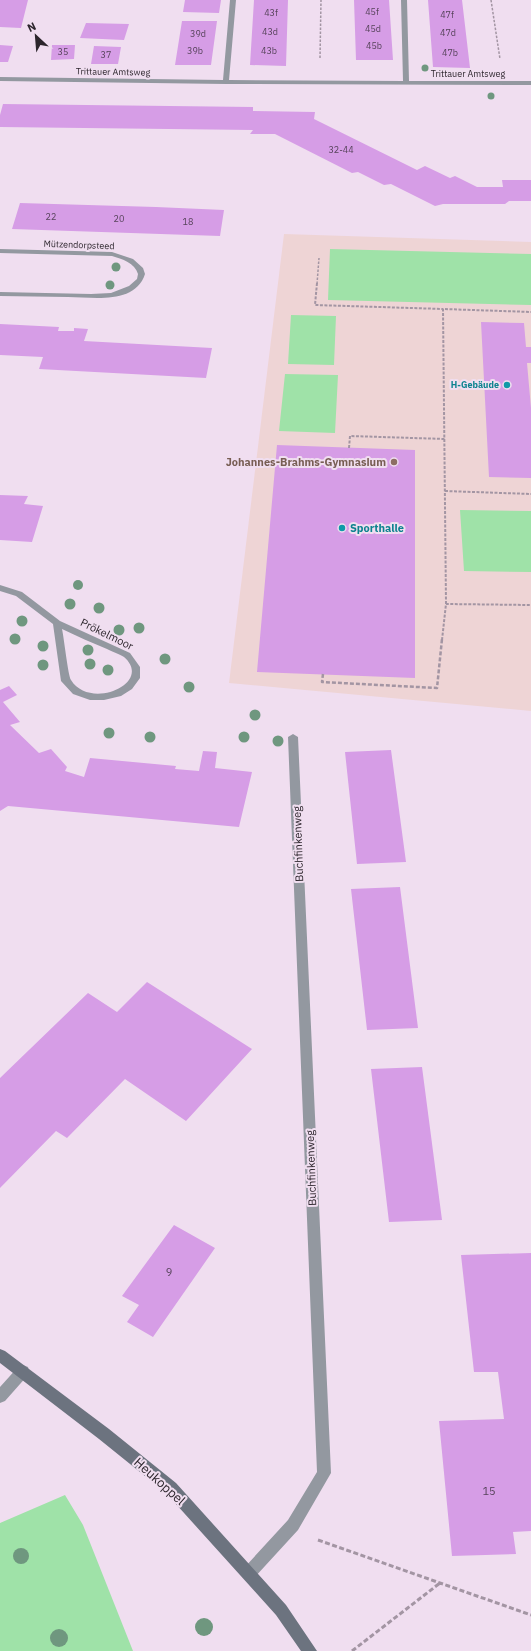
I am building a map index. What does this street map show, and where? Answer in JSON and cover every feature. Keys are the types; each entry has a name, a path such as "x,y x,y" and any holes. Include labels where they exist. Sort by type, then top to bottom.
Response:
{"street":[{"path":"226,82 233,0"},
{"path":"404,0 406,83"},
{"name":"Trittauer Amtsweg","path":"0,79 319,83 531,83"},
{"name":"Mützendorpsteed","path":"0,251 112,254 133,261 140,267 141,274 140,280 130,289 111,295 0,294"},
{"name":"Prökelmoor","path":"0,588 19,594 57,623 127,655 133,660 136,667 136,674 133,682 126,689 106,697 85,696 76,692 66,681 57,623"},
{"name":"Buchfinkenweg","path":"249,1573 290,1529 324,1473 293,737"},
{"name":"Heukoppel","path":"0,1355 23,1371 171,1488 281,1610 310,1651"},
{"path":"0,1396 23,1371"}],"path":[{"path":"319,83 321,0"},
{"path":"491,0 504,83"},
{"path":"319,258 315,305 531,312"},
{"path":"323,674 322,682 437,688 446,604 443,309"},
{"path":"349,448 350,436 445,439"},
{"path":"445,491 531,494"},
{"path":"446,604 531,605"},
{"path":"290,1529 531,1615"},
{"path":"352,1651 440,1583"}],"shaded area":[{"name":"Johannes-Brahms-Gymnasium","path":"284,234 531,242 531,711 229,683"}],"green space":[{"path":"330,249 531,254 531,305 328,300"},
{"path":"291,315 336,316 334,365 288,364"},
{"path":"285,374 338,375 335,433 279,431"},
{"path":"460,510 531,511 531,572 464,571"},
{"path":"65,1495 83,1525 133,1651 0,1651 0,1523"}],"building":[{"path":"0,0 28,0 21,28 0,27"},
{"path":"185,0 221,0 219,13 183,12"},
{"path":"254,0 288,0 286,66 250,65"},
{"path":"354,0 389,0 393,60 356,60"},
{"path":"428,0 462,0 470,68 433,67"},
{"path":"182,21 217,21 211,65 175,65"},
{"path":"86,23 129,24 124,40 80,38"},
{"path":"0,45 13,46 8,62 0,62"},
{"path":"52,45 75,45 74,59 51,60"},
{"path":"94,46 121,47 118,64 91,64"},
{"path":"3,104 253,107 253,111 315,112 314,119 417,170 425,166 450,178 455,176 477,187 503,187 502,180 531,180 531,201 509,201 505,204 443,204 435,206 391,184 384,185 358,172 352,173 275,134 250,134 253,130 0,127 0,115"},
{"path":"20,203 224,210 220,236 12,229"},
{"name":"H-Gebäude","path":"481,322 524,323 526,347 531,347 531,363 527,363 531,408 531,478 489,477"},
{"path":"0,324 59,327 58,331 74,331 74,328 88,329 84,341 212,348 206,378 39,369 43,357 0,355"},
{"name":"Sporthalle","path":"277,445 415,450 415,678 257,672"},
{"path":"0,495 28,496 24,504 43,506 32,542 0,540"},
{"path":"9,686 17,695 3,702 20,722 10,725 39,753 51,749 67,767 65,771 84,777 90,758 176,766 175,769 199,771 203,751 217,752 215,768 252,772 239,827 8,806 0,811 0,690"},
{"path":"391,750 406,862 357,864 345,752"},
{"path":"400,887 418,1028 367,1030 351,889"},
{"path":"147,982 252,1049 186,1121 125,1079 67,1138 56,1131 0,1188 0,1078 88,993 117,1012"},
{"path":"422,1067 442,1220 389,1222 371,1069"},
{"path":"174,1225 215,1248 153,1337 127,1322 139,1305 122,1296"},
{"path":"531,1253 531,1531 513,1532 516,1554 452,1556 439,1421 504,1419 498,1372 474,1372 461,1255"}],"place":[{"name":"H-Gebäude","path":"507,385"},
{"name":"Johannes-Brahms-Gymnasium","path":"394,462"},
{"name":"Sporthalle","path":"342,528"}]}
